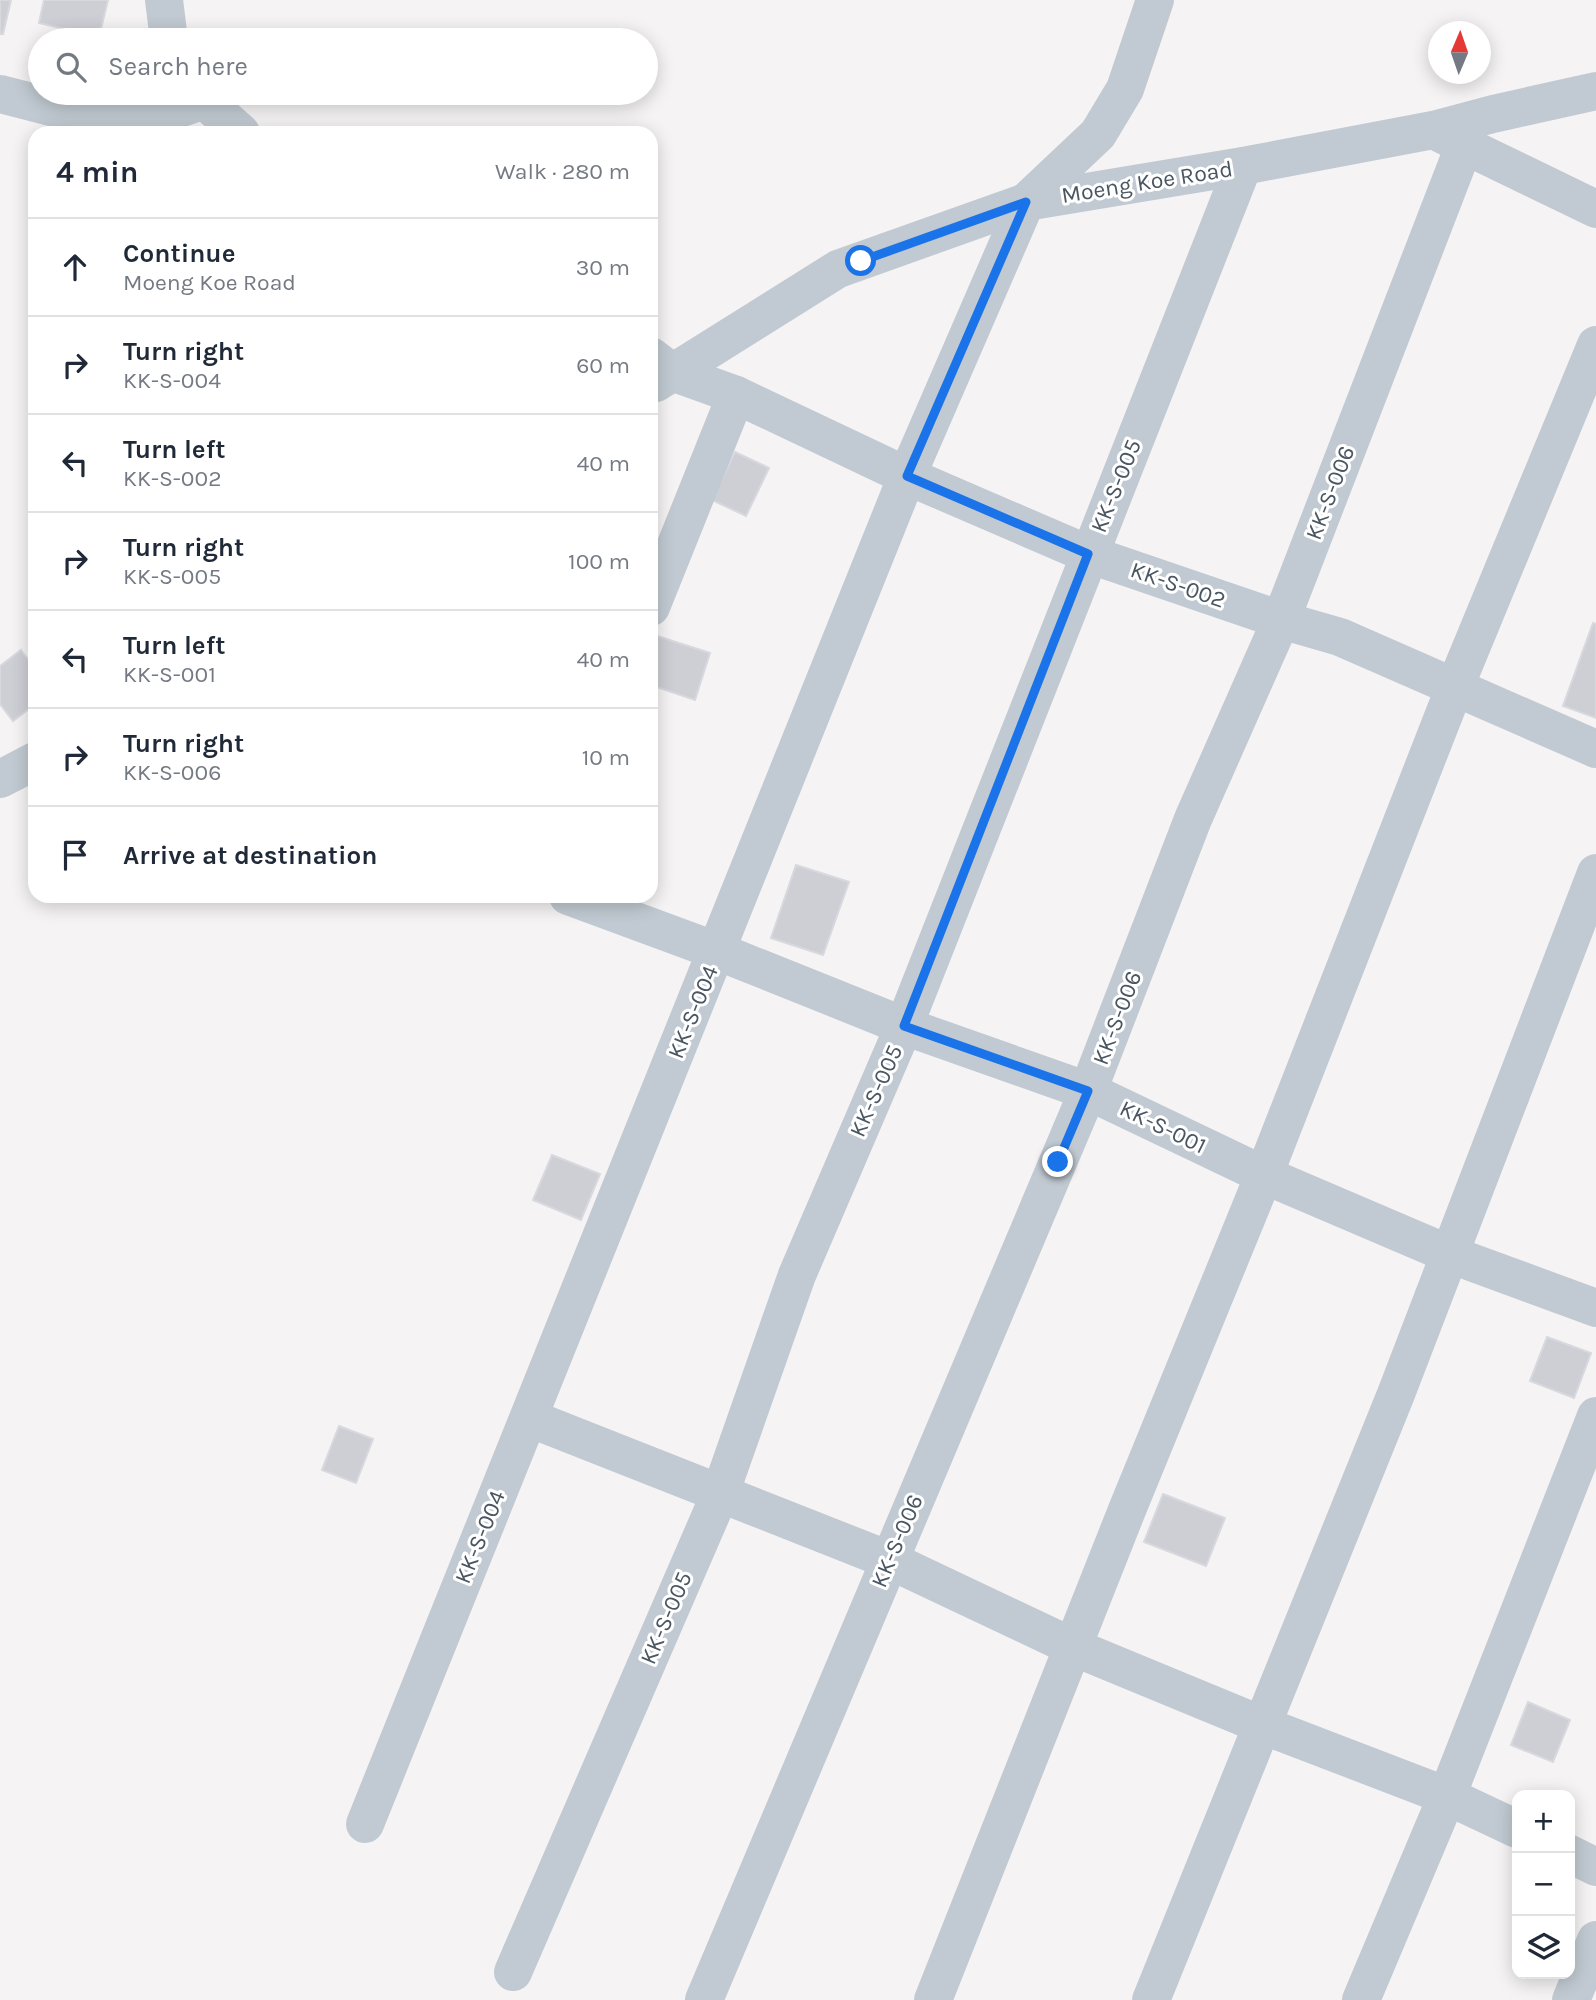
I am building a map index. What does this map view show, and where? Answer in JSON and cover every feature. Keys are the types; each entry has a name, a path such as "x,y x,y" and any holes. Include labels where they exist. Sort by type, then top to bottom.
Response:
{"street":[{"path":"164,0 168,28"},
{"path":"1026,202 1098,134 1125,89 1155,0"},
{"name":"Moeng Koe Road","path":"658,371 838,269 1026,202 1243,166 1448,138 1493,114 1596,91"},
{"path":"0,94 28,101"},
{"path":"43,105 78,114 159,116 183,105"},
{"path":"210,105 233,126"},
{"path":"1448,138 1596,209"},
{"name":"KK-S-006","path":"704,2000 1088,1091 1193,819 1281,620 1448,138"},
{"name":"KK-S-005","path":"513,1972 720,1494 797,1275 904,1026 1243,166"},
{"name":"KK-S-004","path":"365,1824 907,476 1026,202"},
{"path":"933,2000 1264,1175 1454,688 1596,345"},
{"name":"KK-S-002","path":"658,371 736,395 907,476 1088,554 1281,620 1340,637 1596,749"},
{"path":"658,590 736,395"},
{"path":"0,779 28,765"},
{"path":"1151,2000 1396,1394 1596,873"},
{"name":"KK-S-001","path":"587,903 718,951 904,1026 1088,1091 1264,1175 1448,1254 1596,1308"},
{"path":"1361,2000 1447,1796 1596,1416"},
{"path":"529,1418 889,1560 1073,1647 1262,1725 1447,1796 1512,1827"},
{"path":"1575,1856 1596,1867"},
{"path":"1571,2000 1596,1940"}],"building":[{"path":"0,0 11,0 3,34 0,34"},
{"path":"44,0 108,0 101,28 60,28 39,23"},
{"path":"735,452 769,468 746,516 712,500"},
{"path":"1593,623 1596,624 1596,718 1563,706"},
{"path":"658,636 710,653 695,700 658,687"},
{"path":"21,650 28,660 28,709 13,721 0,704 0,666"},
{"path":"796,865 849,882 823,955 771,938"},
{"path":"552,1155 600,1174 581,1220 533,1200"},
{"path":"1547,1337 1591,1353 1574,1398 1530,1381"},
{"path":"339,1426 373,1439 356,1483 322,1470"},
{"path":"1163,1494 1225,1518 1206,1566 1144,1542"},
{"path":"1528,1702 1570,1720 1553,1762 1511,1745"}],"route":[{"path":"861,261 1026,202 907,476 1088,554 904,1026 1088,1091 1058,1162"}]}
